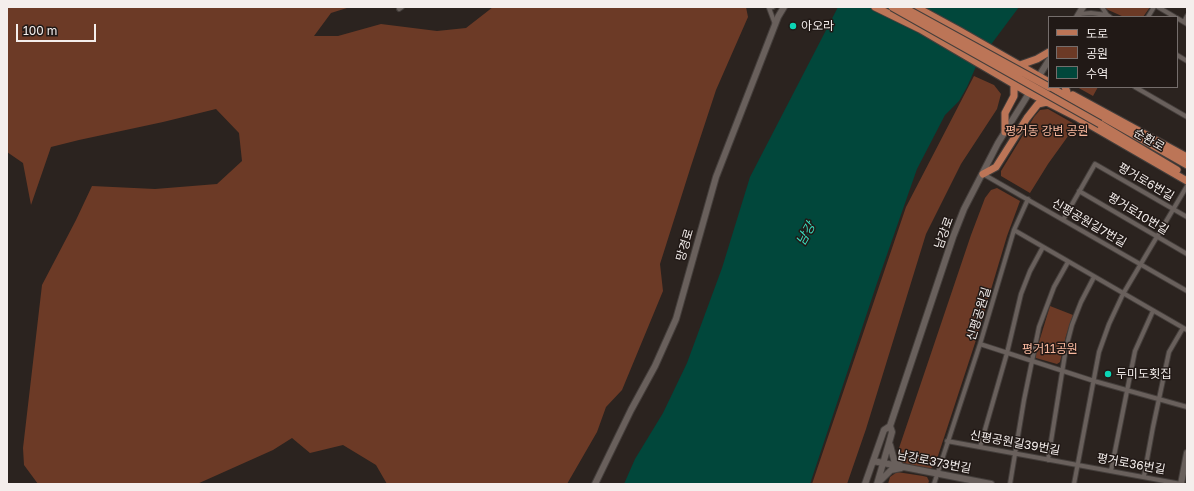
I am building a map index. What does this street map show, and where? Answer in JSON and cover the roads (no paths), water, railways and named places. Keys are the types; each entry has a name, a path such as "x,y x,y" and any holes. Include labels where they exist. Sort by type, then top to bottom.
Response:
{"main road":[{"path":"875,7 920,29 1029,93 1078,118 1187,181"},
{"name":"순환로","path":"892,7 1100,124 1187,175"},
{"name":"순환로","path":"903,7 1048,86"},
{"path":"916,7 1048,81"},
{"path":"1020,65 1037,59 1048,53"},
{"path":"1005,132 1006,113 1014,96 1014,84"},
{"name":"순환로","path":"1051,88 1187,165"},
{"path":"1066,89 1187,157"},
{"path":"983,174 996,167 1027,118 1038,104 1048,102"}],"street":[{"path":"770,7 779,15"},
{"path":"770,7 775,24"},
{"name":"망경로","path":"595,484 631,410 655,366 676,319 716,177 775,24 784,7"},
{"path":"1078,16 1084,7"},
{"path":"1102,7 1108,16"},
{"path":"1149,16 1154,7"},
{"path":"1158,7 1173,16"},
{"path":"1078,16 1091,13 1108,16"},
{"path":"1185,23 1187,16"},
{"path":"1178,56 1187,61"},
{"name":"남강로","path":"877,483 892,432 890,426 953,237 964,209 998,143 1048,61"},
{"path":"1137,88 1187,117"},
{"name":"평거로6번길","path":"1079,191 1094,164 1187,217"},
{"path":"983,174 1028,199"},
{"path":"1074,484 1099,352 1109,324 1123,294 1187,186"},
{"path":"1063,220 1079,191"},
{"name":"평거로10번길","path":"1079,191 1187,254"},
{"name":"신평공원길7번길","path":"1028,199 1187,291"},
{"name":"신평공원길","path":"934,484 980,344 1014,230 1028,199"},
{"path":"1014,230 1185,329 1169,352 1144,476"},
{"path":"980,447 1007,353 1021,294 1030,271 1043,247"},
{"path":"1010,484 1039,327 1054,287 1068,262"},
{"path":"1048,460 1066,348 1072,325 1081,302 1094,277"},
{"path":"1111,471 1135,351 1152,311"},
{"path":"980,344 1094,381 1187,408"},
{"name":"남강로","path":"865,484 884,430 890,426"},
{"name":"신평공원길39번길","path":"947,441 1078,465"},
{"path":"889,443 894,460 902,467"},
{"path":"1181,484 1187,453"},
{"name":"남강로373번길","path":"873,460 991,484"},
{"name":"평거로36번길","path":"1078,465 1181,484"},
{"path":"877,483 892,470 902,467"}],"water":[{"name":"남강","path":"838,7 1019,7 978,62 967,87 959,101 945,115 917,169 877,283 810,484 624,484 635,459 663,413 687,363 722,268 750,177"}],"place":[{"name":"아오라","path":"793,26"},
{"name":"두미도횟집","path":"1108,374"}],"park label":[{"name":"평거동 강변 공원","path":"1047,131"},
{"name":"평거11공원","path":"1050,349"}]}
